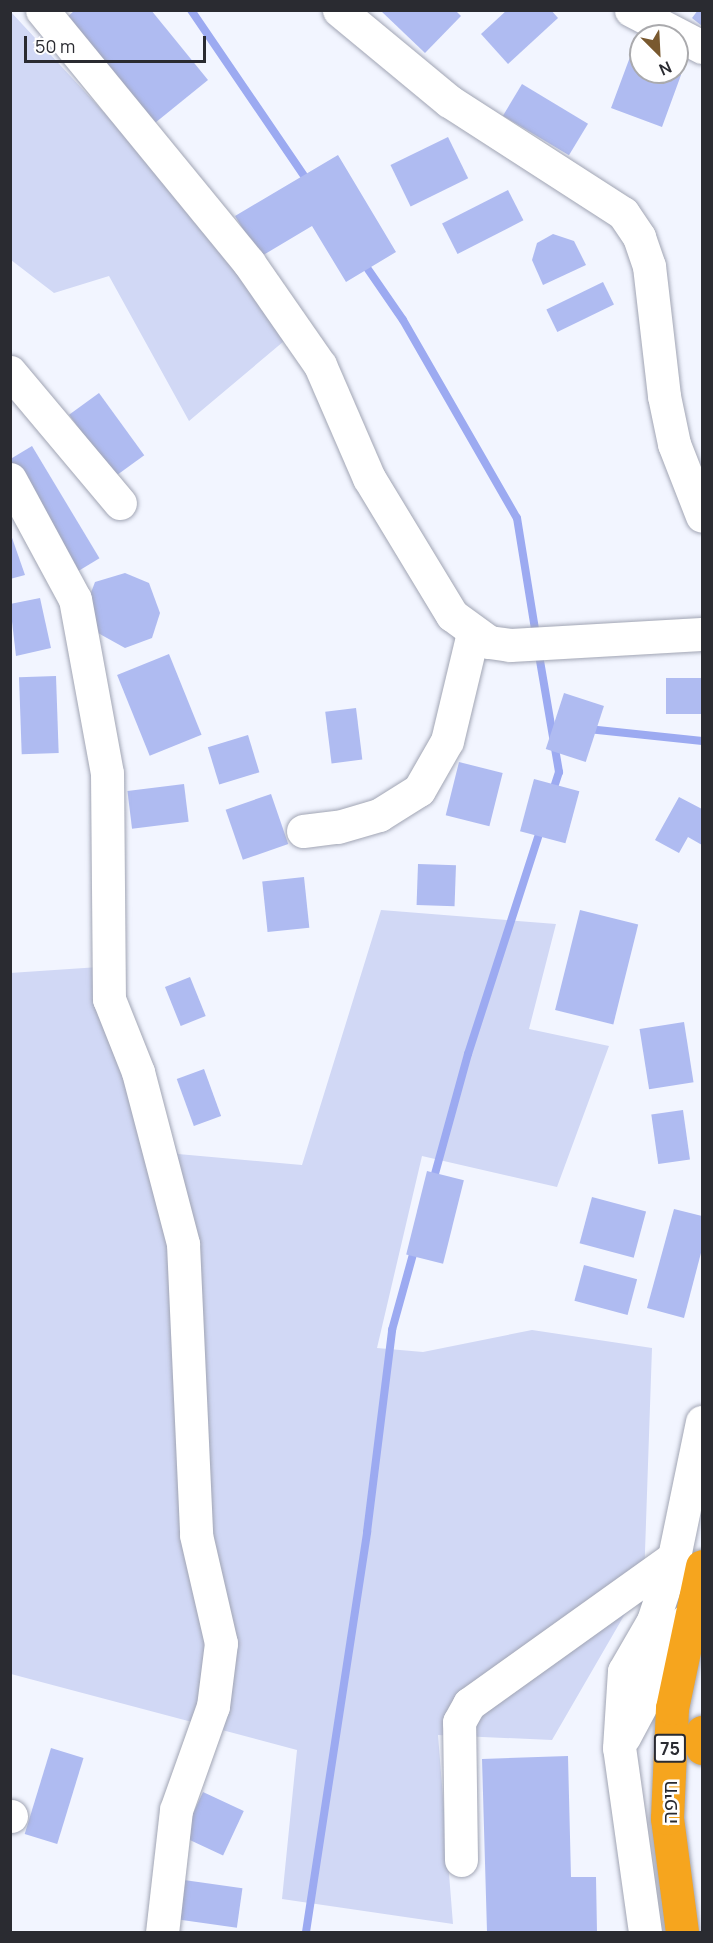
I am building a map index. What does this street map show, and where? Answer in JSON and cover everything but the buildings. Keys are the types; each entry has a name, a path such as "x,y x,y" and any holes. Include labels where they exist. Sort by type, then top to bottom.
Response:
{"highway":[{"name":"חיפה","path":"681,1932 666,1818 672,1708 695,1604 688,1561"},
{"path":"702,1734 702,1748"}],"street":[{"path":"42,10 249,262 320,365 369,478 452,615 473,633 489,642 510,645 702,634"},
{"path":"339,10 449,101 623,213 639,237 649,266 664,396 674,444 702,516"},
{"path":"631,10 702,47"},
{"path":"10,372 120,503"},
{"path":"10,479 75,599 107,773 109,999 138,1072 183,1244 196,1534 221,1643 213,1706 176,1810 162,1932"},
{"path":"303,831 338,827 379,815 419,790 447,741 473,633"},
{"path":"645,1932 619,1748 624,1671 688,1561 702,1422"},
{"path":"461,1860 459,1722 469,1704 688,1561"},
{"path":"619,1748 695,1604"}],"shaded area":[{"path":"10,11 302,326 189,421 109,276 54,293 11,260"},
{"path":"381,910 556,924 529,1029 609,1046 557,1187 422,1156 377,1348 423,1352 532,1330 652,1348 644,1581 552,1740 438,1735 453,1924 282,1899 297,1750 11,1674 10,973 114,966 178,1154 302,1165"}],"waterway":[{"path":"191,10 309,183"},
{"path":"363,262 403,320 517,518 536,635"},
{"path":"538,649 559,772 552,794"},
{"path":"588,729 702,741"},
{"path":"433,1181 468,1054 541,828"},
{"path":"306,1932 367,1532 392,1330 415,1247"}]}
